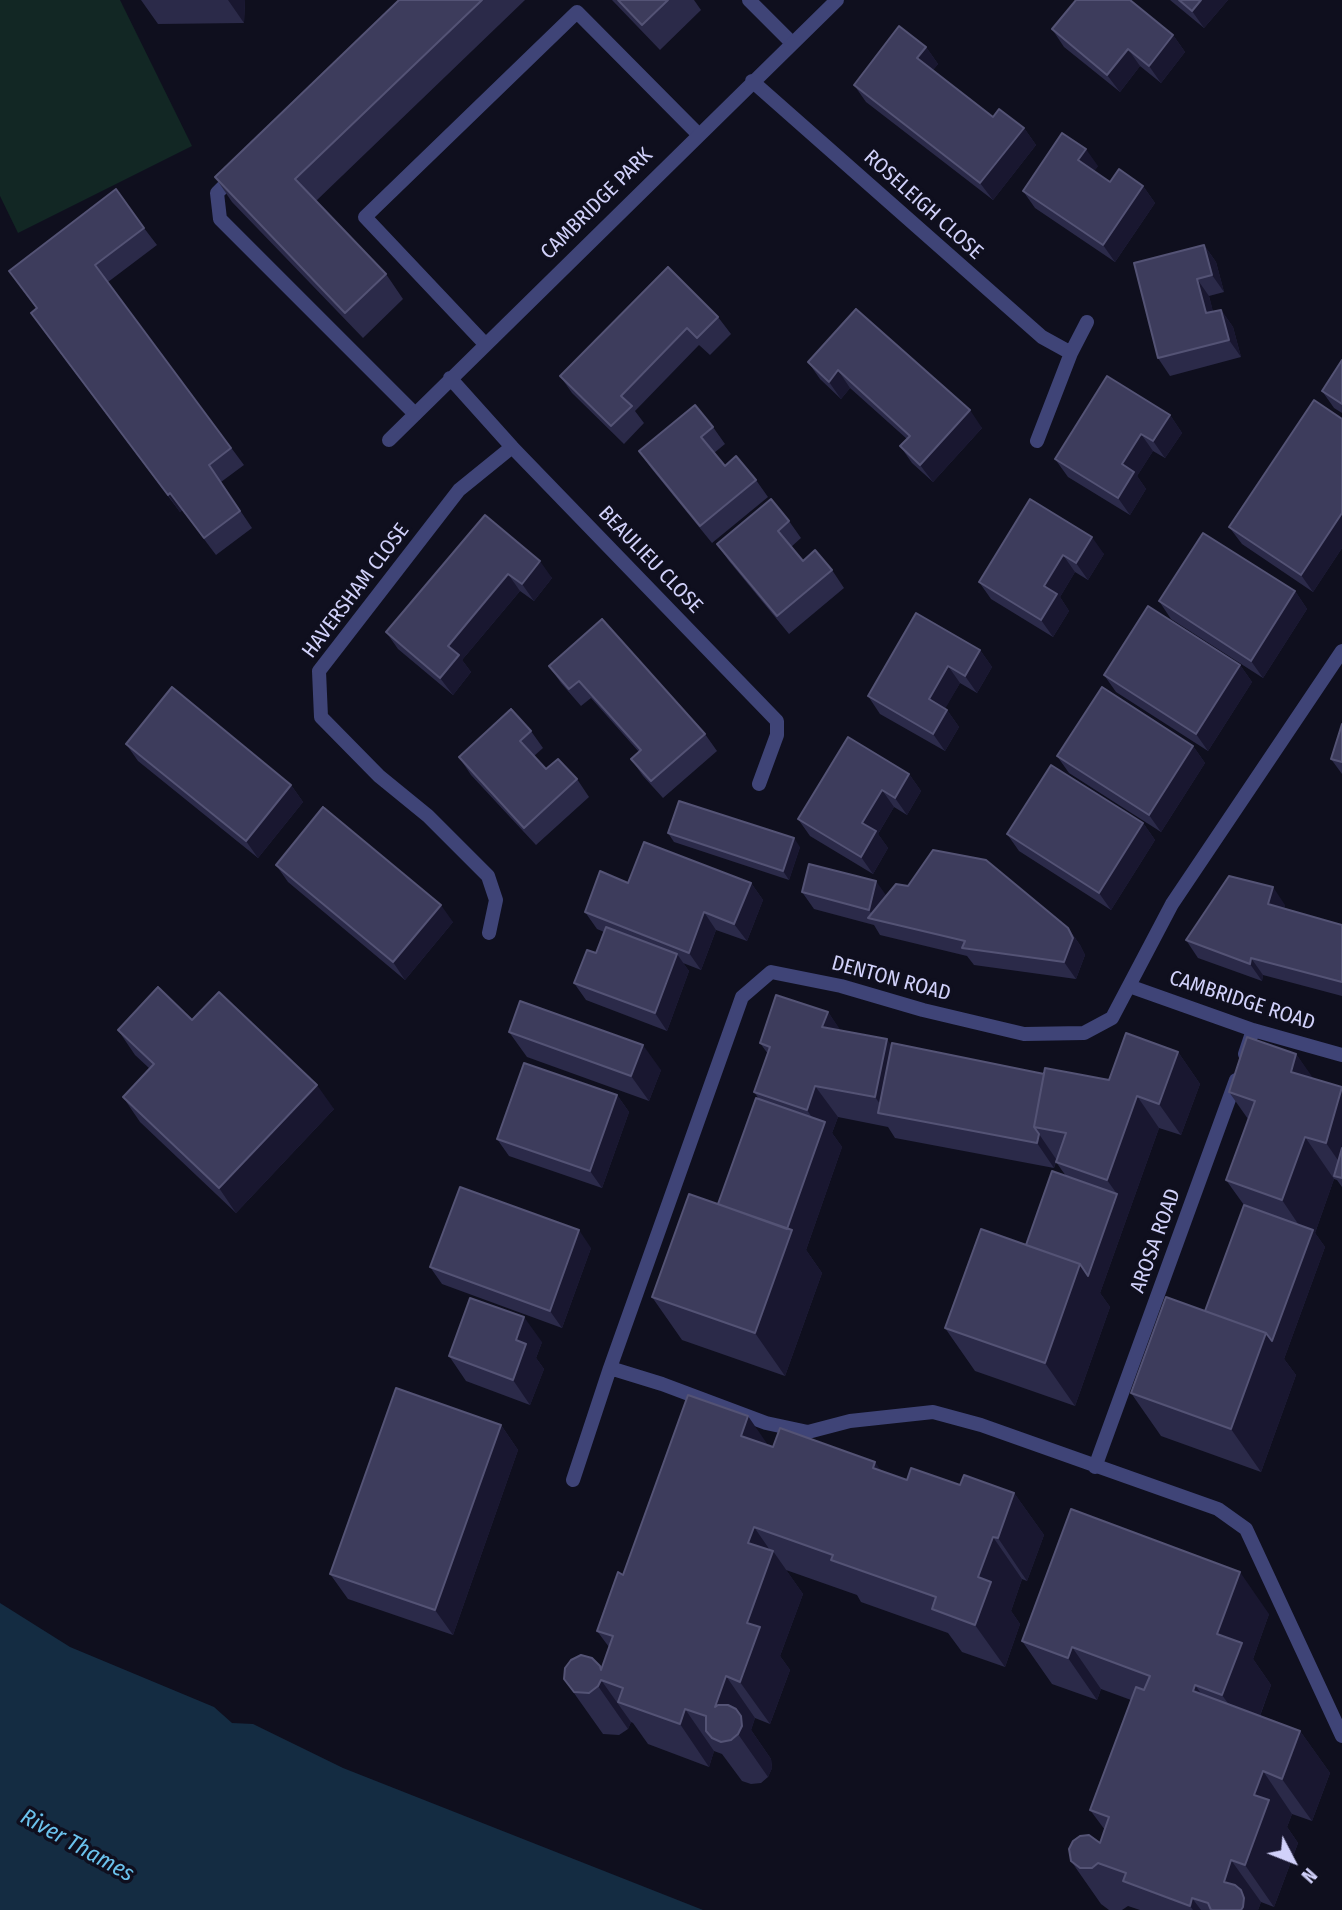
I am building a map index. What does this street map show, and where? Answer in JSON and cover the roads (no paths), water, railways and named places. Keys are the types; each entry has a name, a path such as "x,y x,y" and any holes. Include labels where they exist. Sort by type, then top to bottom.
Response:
{"street":[{"path":"750,0 792,43"},
{"name":"CAMBRIDGE PARK","path":"389,440 837,0"},
{"path":"485,344 365,217 577,12 698,134"},
{"name":"ROSELEIGH CLOSE","path":"752,81 1042,337 1071,353"},
{"path":"246,164 217,193 220,219 415,414"},
{"path":"1037,441 1071,353 1087,322"},
{"name":"BEAULIEU CLOSE","path":"450,378 512,447 777,721 778,735 759,784"},
{"name":"HAVERSHAM CLOSE","path":"489,933 496,900 488,876 428,816 379,776 321,717 319,671 459,490 512,447"},
{"name":"DENTON ROAD","path":"573,1480 610,1368 743,997 771,972 841,986 923,1010 1024,1034 1084,1033 1112,1018 1172,904 1342,651"},
{"name":"CAMBRIDGE ROAD","path":"1129,986 1253,1030 1342,1055"},
{"name":"AROSA ROAD","path":"1095,1467 1253,1030"},
{"path":"610,1368 662,1384 766,1423 808,1432 850,1421 933,1412 981,1425 1218,1509 1246,1529 1342,1736"}],"water":[{"name":"River Thames","path":"0,1603 70,1647 214,1707 232,1723 253,1724 343,1768 703,1910 0,1910"}]}
